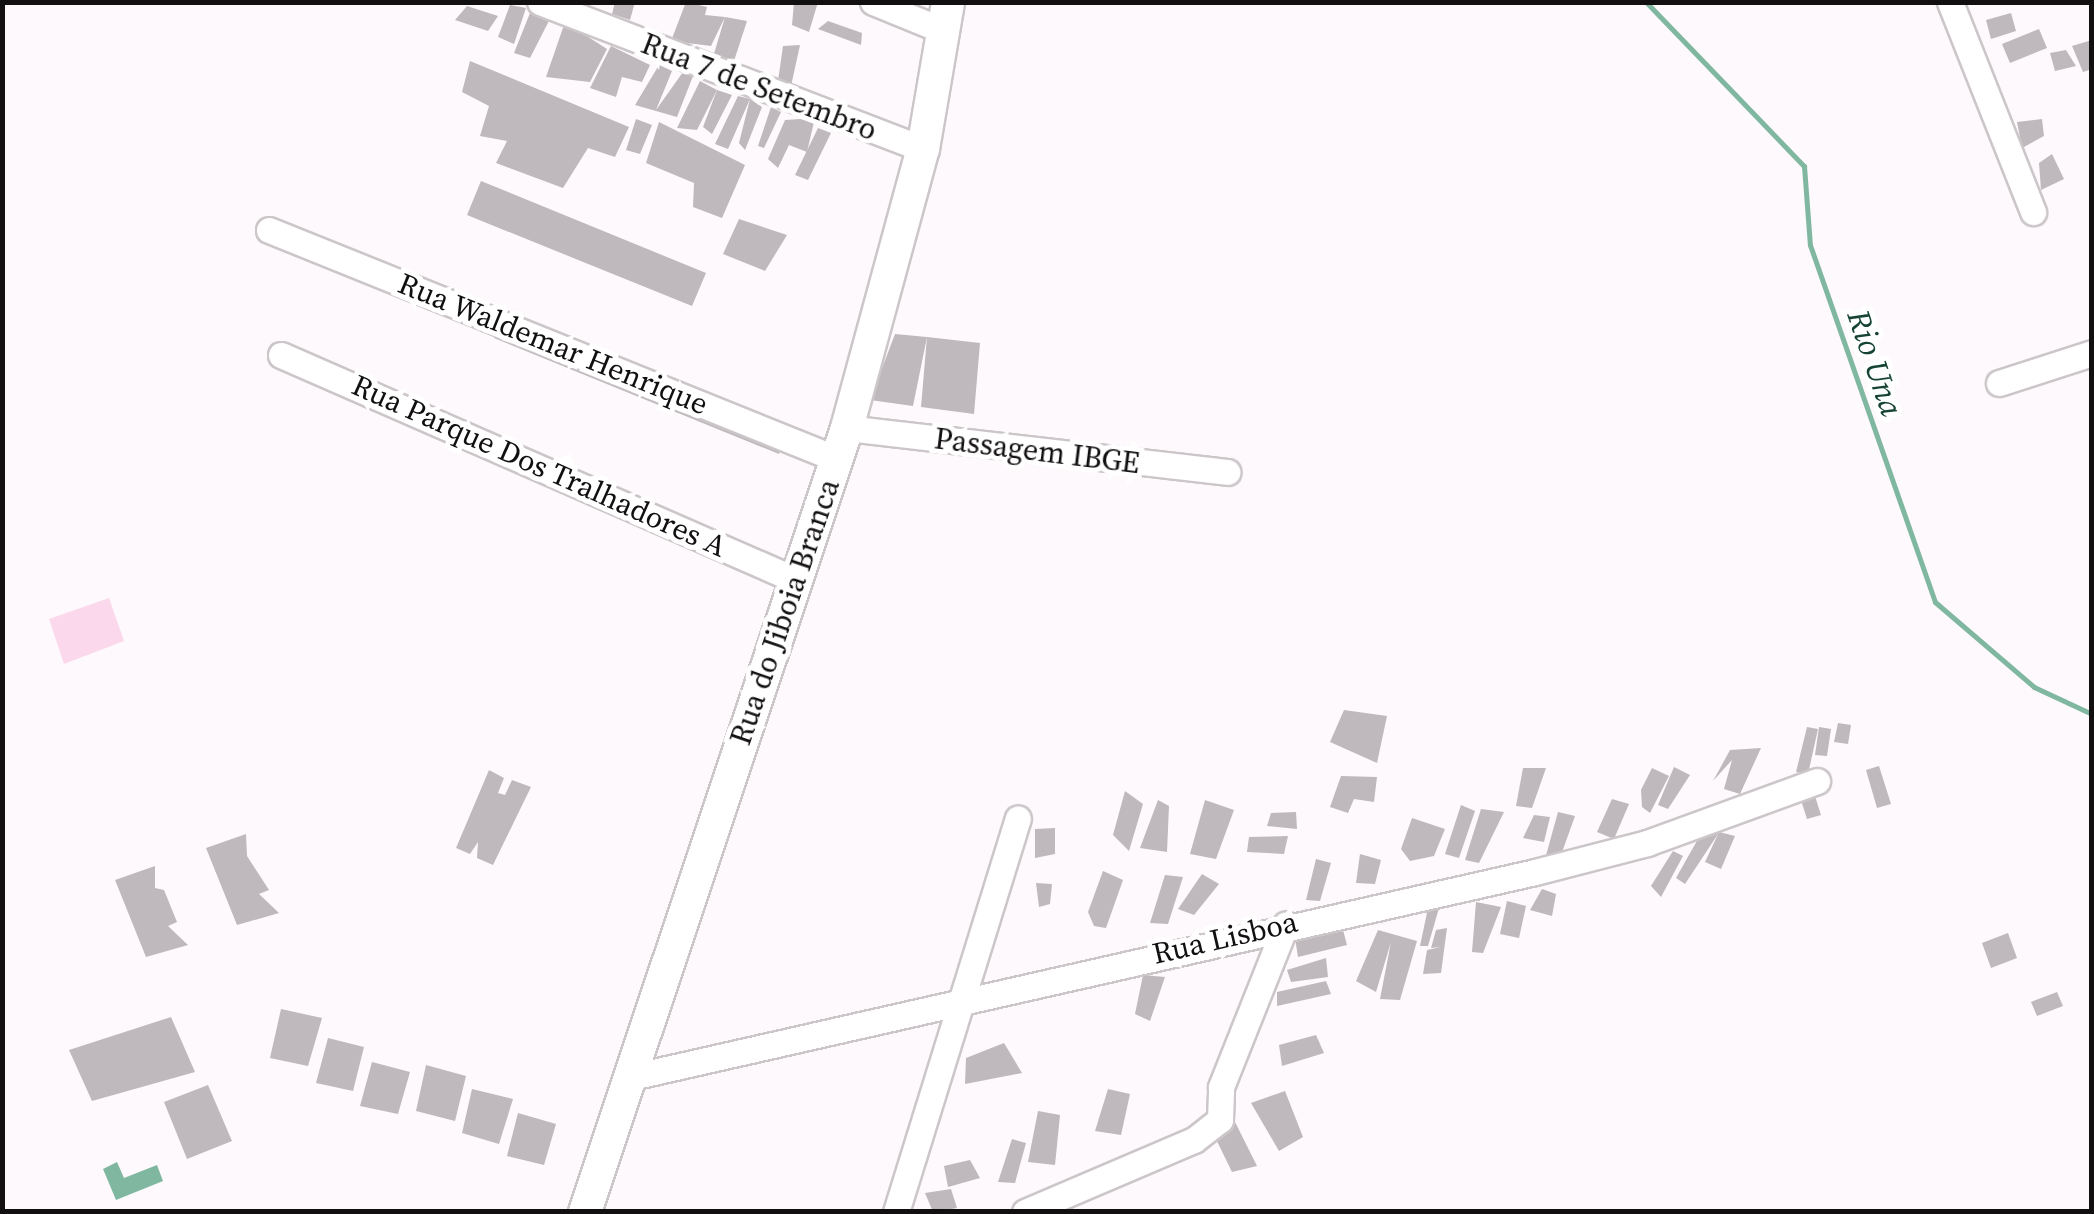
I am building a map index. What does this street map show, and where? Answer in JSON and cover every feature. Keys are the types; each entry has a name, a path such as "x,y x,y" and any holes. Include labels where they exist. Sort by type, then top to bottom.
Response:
{"main road":[{"name":"Rua do Jiboia Branca","path":"585,1212 842,443 923,149 945,16"}],"street":[{"name":"Rua 7 de Setembro","path":"540,2 923,149"},
{"path":"873,2 945,16"},
{"path":"1950,2 2033,212"},
{"name":"Rua Waldemar Henrique","path":"269,230 842,443"},
{"path":"1999,383 2092,354"},
{"name":"Rua Parque Dos Tralhadores A","path":"281,355 796,580"},
{"name":"Passagem IBGE","path":"842,443 1227,472"},
{"name":"Rua Lisboa","path":"627,1078 1647,843 1817,780"},
{"path":"896,1212 1018,819"},
{"path":"1025,1212 1194,1140 1220,1120 1221,1087 1286,924"}],"shaded area":[{"path":"109,598 124,641 64,664 49,619"},
{"path":"117,1162 124,1178 157,1165 163,1181 116,1200 103,1169"}],"building":[{"path":"615,2 635,2 630,20 612,14"},
{"path":"686,2 707,7 705,15 725,17 711,46 671,41"},
{"path":"794,2 818,2 809,32 792,25"},
{"path":"510,5 526,8 514,44 498,37"},
{"path":"467,6 498,16 488,31 455,20"},
{"path":"532,8 553,13 530,58 514,53"},
{"path":"2011,13 2016,31 1991,39 1986,20"},
{"path":"725,17 747,21 734,61 713,57"},
{"path":"828,21 862,33 861,45 818,29"},
{"path":"565,22 607,49 590,82 546,77"},
{"path":"2039,29 2047,48 2010,63 2002,44"},
{"path":"2092,40 2092,69 2083,72 2072,46"},
{"path":"800,45 791,86 778,81 783,46"},
{"path":"611,46 650,65 642,82 622,77 616,97 590,88"},
{"path":"2066,50 2076,66 2055,71 2050,53"},
{"path":"470,61 629,127 615,157 588,148 563,188 496,163 507,141 480,136 489,106 462,92"},
{"path":"659,65 672,71 656,110 683,72 693,76 677,117 635,105"},
{"path":"700,81 717,90 697,130 677,128"},
{"path":"717,90 732,95 712,134 703,127"},
{"path":"738,96 750,99 728,149 715,144"},
{"path":"750,99 762,107 745,150 739,143"},
{"path":"771,107 781,112 764,148 758,146"},
{"path":"636,119 652,125 640,154 626,150"},
{"path":"2042,119 2044,136 2022,148 2017,122"},
{"path":"785,120 814,122 807,152 789,145 778,168 768,159"},
{"path":"659,122 745,165 722,218 693,207 694,183 646,163"},
{"path":"818,128 831,133 808,180 795,175"},
{"path":"2052,154 2064,179 2041,190 2039,163"},
{"path":"481,181 706,273 692,306 467,215"},
{"path":"739,219 787,235 765,271 723,254"},
{"path":"500,325 784,440 779,454 494,338"},
{"path":"895,334 927,337 913,406 870,400"},
{"path":"927,337 980,343 974,414 921,407"},
{"path":"1344,710 1387,716 1377,763 1330,742"},
{"path":"1838,723 1851,725 1848,744 1834,742"},
{"path":"1807,727 1818,729 1808,774 1796,772"},
{"path":"1819,727 1831,729 1827,756 1815,755"},
{"path":"1761,748 1740,794 1724,789 1732,760 1713,781 1730,750"},
{"path":"1879,766 1891,804 1877,808 1866,770"},
{"path":"1674,767 1690,775 1668,809 1658,805"},
{"path":"1523,768 1546,768 1532,808 1516,806"},
{"path":"1652,768 1669,776 1650,813 1642,807 1641,790"},
{"path":"489,770 504,778 498,793 505,795 512,780 531,787 493,865 477,858 478,842 470,854 456,848"},
{"path":"1341,776 1377,777 1374,802 1354,799 1348,813 1330,807"},
{"path":"1125,791 1143,804 1129,851 1113,835"},
{"path":"1814,793 1821,815 1807,819 1800,797"},
{"path":"1612,799 1629,804 1614,839 1597,832"},
{"path":"1158,800 1169,806 1167,852 1140,848"},
{"path":"1205,800 1234,810 1216,859 1190,854"},
{"path":"1461,805 1475,811 1459,858 1445,854"},
{"path":"1481,809 1504,812 1479,863 1465,860"},
{"path":"1296,812 1297,829 1267,826 1271,813"},
{"path":"1558,812 1575,816 1561,855 1545,859"},
{"path":"1534,815 1550,817 1544,842 1523,838"},
{"path":"1412,818 1445,829 1434,856 1410,861 1401,849"},
{"path":"1707,823 1722,828 1685,884 1676,878"},
{"path":"1055,828 1055,854 1035,858 1035,829"},
{"path":"1719,832 1735,836 1721,869 1705,862"},
{"path":"246,834 247,856 269,890 259,894 279,913 237,925 206,848"},
{"path":"1288,836 1284,854 1247,852 1249,837"},
{"path":"1673,851 1683,856 1661,897 1651,886"},
{"path":"1360,854 1381,860 1375,884 1356,883"},
{"path":"1316,859 1331,863 1320,901 1306,900"},
{"path":"155,866 155,888 164,890 177,922 168,926 188,945 146,957 115,880"},
{"path":"1103,871 1123,880 1106,928 1094,926 1088,912"},
{"path":"1202,874 1219,884 1194,915 1178,909"},
{"path":"1165,875 1183,877 1168,924 1150,923"},
{"path":"1036,883 1052,884 1050,904 1039,907"},
{"path":"1542,889 1556,894 1552,916 1530,910"},
{"path":"1507,901 1526,906 1519,938 1500,934"},
{"path":"1476,902 1501,907 1483,953 1472,952"},
{"path":"1428,908 1439,908 1428,946 1420,946"},
{"path":"1447,928 1441,973 1423,974 1427,950 1441,947 1431,948 1436,930"},
{"path":"1343,930 1347,945 1298,957 1295,938"},
{"path":"1378,930 1417,941 1400,1000 1380,999 1391,942 1376,992 1356,981"},
{"path":"2008,933 2017,958 1991,968 1982,943"},
{"path":"1326,958 1328,977 1291,982 1287,970"},
{"path":"1143,975 1165,977 1150,1021 1135,1014"},
{"path":"1326,981 1331,994 1277,1006 1277,992"},
{"path":"2057,992 2063,1006 2037,1016 2031,1002"},
{"path":"281,1009 322,1018 308,1066 270,1058"},
{"path":"171,1017 195,1072 92,1101 69,1050"},
{"path":"1316,1035 1324,1053 1282,1066 1279,1045"},
{"path":"328,1038 364,1047 353,1091 316,1083"},
{"path":"1004,1043 1022,1073 965,1084 966,1058"},
{"path":"372,1062 410,1072 398,1114 360,1106"},
{"path":"426,1065 466,1076 455,1121 416,1111"},
{"path":"208,1085 232,1141 187,1159 164,1102"},
{"path":"472,1089 513,1099 499,1144 462,1133"},
{"path":"1108,1089 1130,1094 1121,1135 1095,1131"},
{"path":"1285,1091 1303,1137 1279,1151 1251,1103"},
{"path":"1038,1111 1060,1115 1055,1165 1028,1162"},
{"path":"518,1113 556,1124 544,1165 507,1156"},
{"path":"1235,1122 1257,1166 1232,1172 1214,1135"},
{"path":"1012,1139 1026,1143 1015,1183 998,1182"},
{"path":"970,1160 980,1178 948,1187 944,1166"},
{"path":"951,1189 957,1208 933,1212 925,1193"}],"waterway":[{"name":"Rio Una","path":"1646,2 1804,166 1810,245 1935,602 2034,687 2092,714"}]}
